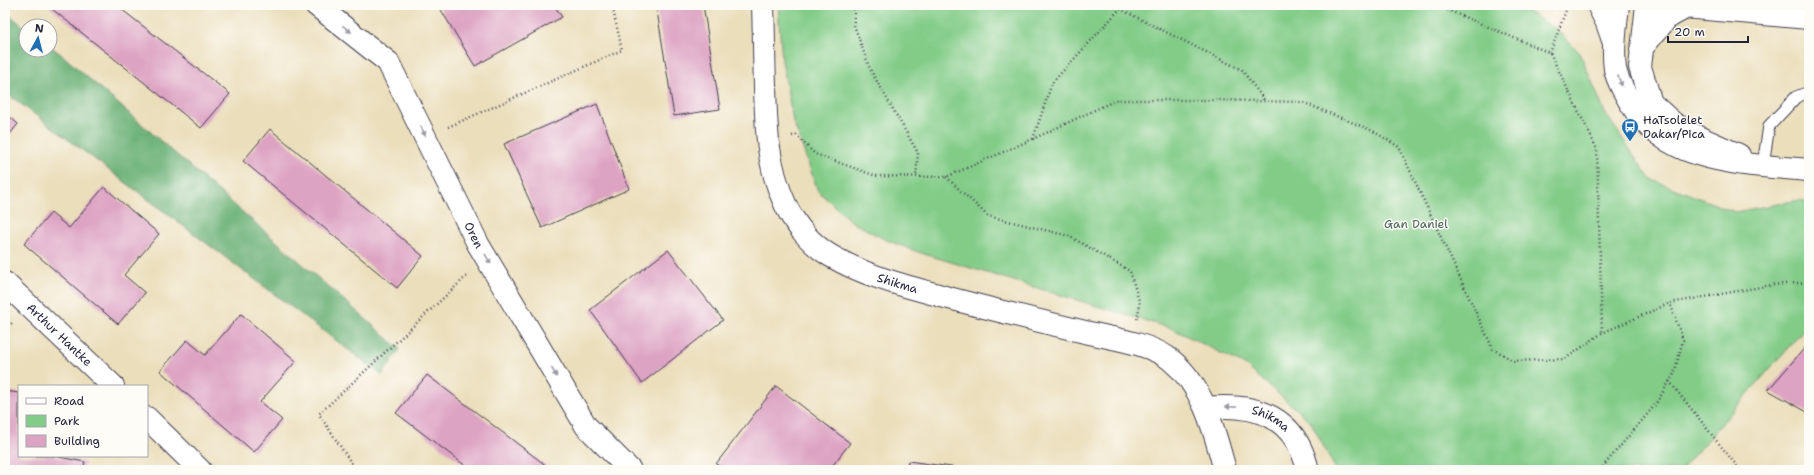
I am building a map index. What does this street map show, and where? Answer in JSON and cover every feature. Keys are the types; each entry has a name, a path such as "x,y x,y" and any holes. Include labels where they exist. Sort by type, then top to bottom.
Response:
{"street":[{"name":"Oren","path":"316,5 388,62 487,257 586,426 630,470"},
{"name":"Shikma","path":"763,5 766,140 775,179 787,207 803,233 830,255 858,270 893,283 1020,317 1132,343 1150,349 1169,359 1183,372 1195,387 1206,408 1224,470"},
{"path":"1598,5 1605,18 1614,43"},
{"path":"1618,5 1614,43 1615,70 1624,93 1635,112 1655,134 1682,149 1707,158 1809,170"},
{"path":"1647,5 1640,67 1651,103 1673,123 1698,138 1763,165"},
{"path":"1661,5 1809,18"},
{"path":"1641,49 1667,18 1685,8"},
{"name":"Arthur Hantke","path":"5,282 112,385"},
{"name":"Shikma","path":"1206,408 1244,407 1277,419 1297,440 1305,456 1308,470"},
{"path":"148,419 200,470"}],"lane":[{"path":"1763,165 1769,126 1796,97 1809,92"}],"path":[{"path":"426,137 622,50 612,5"},
{"path":"854,5 854,25 870,69 918,153 916,177"},
{"path":"1033,139 1052,84 1126,5"},
{"path":"1436,5 1550,54 1597,149 1602,333"},
{"path":"1550,54 1568,5"},
{"path":"1120,10 1242,70 1265,101"},
{"path":"766,140 796,135 815,154 876,176 946,178 1116,100 1302,102 1373,131 1398,147 1493,349 1514,361 1565,359 1602,333 1670,303 1772,285 1809,282"},
{"path":"946,178 988,216 1069,236 1130,271 1140,304"},
{"path":"356,470 319,414 487,257"},
{"path":"1600,470 1655,405 1674,374 1683,340 1670,303"},
{"path":"1669,381 1740,470"}],"green space":[{"name":"Gan Daniel","path":"778,5 1517,5 1556,29 1580,53 1605,113 1650,179 1735,212 1799,200 1809,202 1809,324 1681,470 1336,470 1311,422 1245,365 1173,329 921,253 886,240 852,222 818,191 793,121 782,61"},
{"path":"5,12 18,22 18,58 58,58 58,52 62,55 400,349 382,375 5,92"}],"building":[{"path":"47,5 116,5 230,94 201,128"},
{"path":"438,5 554,5 562,17 475,66"},
{"path":"656,5 703,5 720,109 674,116"},
{"path":"597,104 629,189 542,228 504,144"},
{"path":"5,113 18,124 5,140"},
{"path":"270,129 423,256 397,288 243,161"},
{"path":"104,187 159,234 124,275 145,293 118,324 24,244 51,213 69,228"},
{"path":"668,250 723,320 642,383 590,310"},
{"path":"241,314 296,361 260,402 282,420 254,452 160,371 187,340 205,355"},
{"path":"1809,343 1809,413 1768,390"},
{"path":"427,375 552,470 471,470 396,413"},
{"path":"776,386 850,443 829,470 725,470 716,464"},
{"path":"5,391 18,393 18,457 59,457 85,462 83,470 5,470"},
{"path":"908,461 966,469 966,470 906,470"}],"place":[{"name":"HaTsolelet Dakar/Pica","path":"1630,142"}]}
